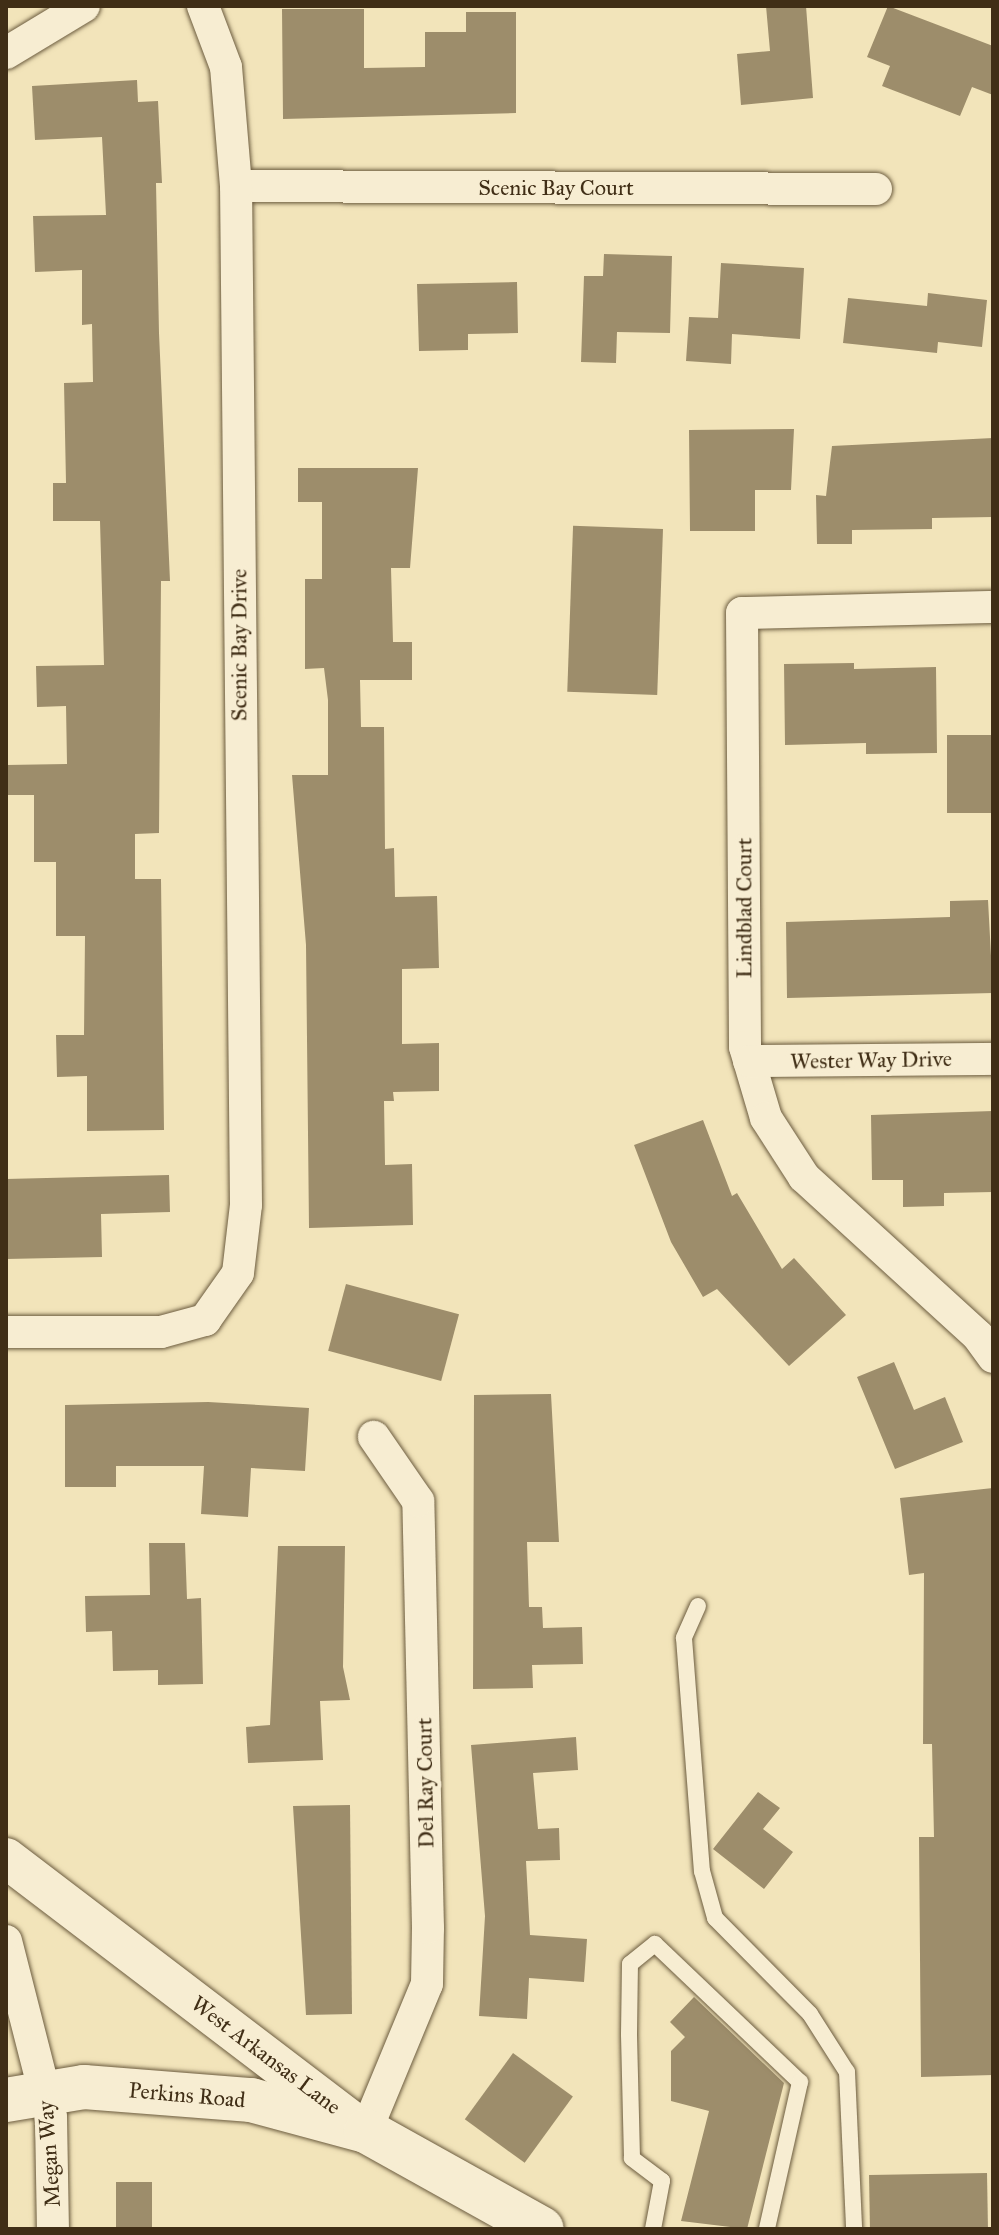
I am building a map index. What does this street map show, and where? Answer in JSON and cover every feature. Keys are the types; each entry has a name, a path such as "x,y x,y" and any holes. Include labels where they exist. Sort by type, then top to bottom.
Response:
{"main road":[{"name":"Perkins Road","path":"26,2096 84,2087 251,2100 366,2131"},
{"name":"West Arkansas Lane","path":"366,2131 523,2224"}],"street":[{"path":"6,53 84,6"},
{"name":"Scenic Bay Drive","path":"6,1332 161,1332 205,1320 231,1287 246,1205 236,186 226,67 203,6"},
{"name":"Scenic Bay Court","path":"236,186 876,189"},
{"name":"Lindblad Court","path":"993,607 742,613 749,1061 766,1118 804,1177 978,1336 993,1357"},
{"name":"Wester Way Drive","path":"749,1061 993,1059"},
{"name":"Del Ray Court","path":"366,2131 427,1984 428,1928 418,1501 374,1437"},
{"name":"West Arkansas Lane","path":"6,1858 366,2131"},
{"name":"Megan Way","path":"6,1941 26,2096 53,2229"}],"lane":[{"path":"698,1606 684,1638 702,1871 715,1918 810,2014 847,2072 854,2229"},
{"path":"653,2229 662,2181 632,2158 629,2034 630,1964 655,1944 800,2082 767,2229"}],"building":[{"path":"766,6 806,6 813,98 741,105 737,54 770,51"},
{"path":"888,6 993,46 993,95 972,87 960,116 882,86 890,66 867,57"},
{"path":"282,9 364,9 364,68 425,67 425,32 466,32 466,12 516,12 516,113 283,119"},
{"path":"137,80 138,102 158,101 162,183 156,183 159,333 170,581 161,581 159,833 135,834 135,879 161,879 164,1130 87,1131 87,1076 57,1077 56,1035 84,1035 85,936 56,936 56,862 34,862 34,795 6,795 6,765 67,764 66,706 37,707 36,666 104,665 100,521 53,521 53,483 66,483 64,383 93,382 92,324 82,325 82,270 35,272 33,216 106,215 102,137 35,140 32,86"},
{"path":"604,254 672,256 670,333 617,332 616,363 581,362 584,276 603,276"},
{"path":"721,263 804,268 800,339 732,334 731,364 686,361 689,317 718,318"},
{"path":"517,282 518,333 468,334 468,350 419,351 417,284"},
{"path":"928,293 987,300 982,347 938,342 937,353 843,343 848,298 927,306"},
{"path":"794,429 791,490 755,490 755,531 690,531 689,430"},
{"path":"993,438 993,517 932,518 932,529 852,530 852,544 817,544 816,495 826,496 832,446"},
{"path":"298,468 418,468 410,568 391,568 393,642 412,642 412,680 360,680 361,727 384,727 385,849 394,848 395,897 437,896 439,968 402,969 402,1044 439,1043 439,1091 393,1092 394,1101 384,1101 385,1165 412,1164 413,1225 309,1228 306,945 292,775 328,775 328,700 324,668 305,669 305,579 322,579 322,502 298,502"},
{"path":"573,526 663,529 657,695 567,692"},
{"path":"854,663 854,669 936,667 937,753 866,754 866,743 785,745 784,664"},
{"path":"947,735 993,735 993,813 947,813"},
{"path":"988,900 993,993 787,998 786,922 950,917 950,901"},
{"path":"993,1111 993,1192 944,1193 944,1206 903,1207 903,1180 872,1180 871,1115"},
{"path":"703,1120 732,1196 737,1193 782,1269 794,1258 846,1315 789,1366 717,1289 703,1297 671,1242 634,1145"},
{"path":"169,1175 170,1212 101,1214 102,1257 6,1259 6,1179"},
{"path":"346,1284 459,1314 441,1381 328,1351"},
{"path":"894,1362 914,1410 945,1397 963,1442 895,1469 857,1377"},
{"path":"551,1394 559,1542 527,1542 529,1607 542,1607 543,1628 582,1627 583,1664 532,1665 533,1688 473,1689 474,1395"},
{"path":"208,1402 309,1408 305,1471 251,1468 248,1517 201,1514 204,1466 116,1466 116,1487 65,1487 65,1405"},
{"path":"993,1488 993,2075 921,2077 919,1837 934,1837 932,1744 923,1744 924,1573 909,1575 900,1498"},
{"path":"149,1543 185,1543 187,1599 201,1598 203,1684 158,1685 158,1670 113,1671 112,1631 86,1632 85,1596 150,1595"},
{"path":"278,1546 345,1546 343,1667 350,1700 320,1701 323,1760 248,1763 246,1727 270,1725"},
{"path":"576,1737 578,1770 533,1773 538,1829 559,1828 560,1860 526,1861 530,1935 587,1939 584,1982 529,1978 527,2019 479,2016 485,1916 471,1745"},
{"path":"758,1792 780,1808 763,1829 793,1852 764,1889 713,1849"},
{"path":"350,1805 352,2014 306,2015 293,1806"},
{"path":"694,1997 784,2083 747,2229 681,2221 709,2111 671,2101 671,2051 685,2037 670,2022"},
{"path":"513,2053 573,2096 525,2163 465,2119"},
{"path":"987,2173 988,2229 870,2229 869,2175"},
{"path":"116,2182 152,2182 152,2229 116,2229"}]}
